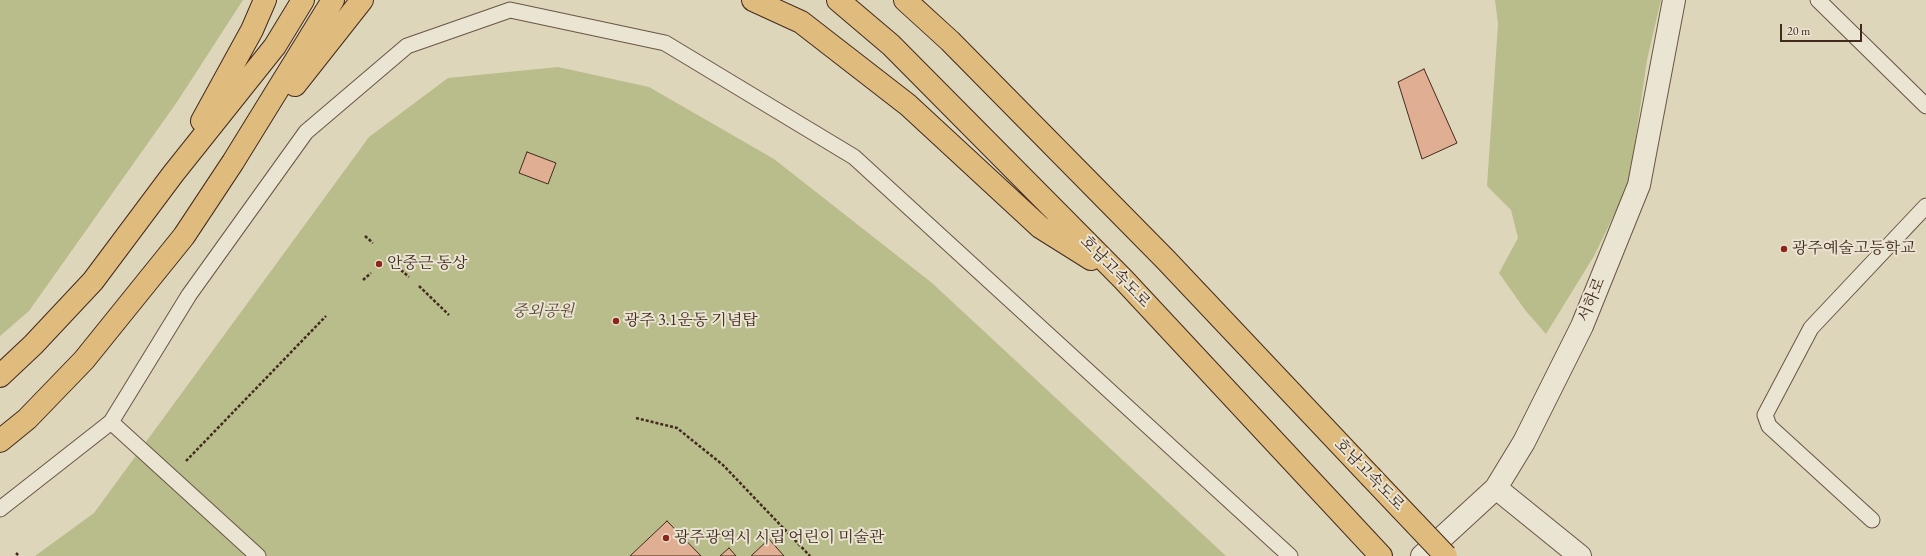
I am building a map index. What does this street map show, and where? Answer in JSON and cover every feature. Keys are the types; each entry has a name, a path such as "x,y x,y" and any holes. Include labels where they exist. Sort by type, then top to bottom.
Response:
{"highway":[{"path":"173,174 252,30 265,0"},
{"path":"0,376 33,345 93,281 173,174 275,46 303,0"},
{"path":"0,441 26,419 84,360 184,236 233,162 333,0"},
{"path":"233,162 362,0"},
{"path":"753,0 801,22 908,105 1040,227 1123,279"},
{"name":"호남고속도로","path":"838,0 890,45 1123,279 1381,556"},
{"name":"호남고속도로","path":"905,0 950,41 1160,254 1446,556"}],"street":[{"name":"서하로","path":"1422,556 1496,488 1524,442 1582,326 1639,185 1674,0"},
{"path":"1496,488 1580,556"}],"lane":[{"path":"1818,0 1926,106"},
{"path":"0,509 111,422 188,295 306,132 407,46 510,10 665,43 854,157 1290,556"},
{"path":"1872,520 1770,426 1765,415 1811,328 1926,206"},
{"path":"111,422 258,556"}],"path":[{"path":"365,236 373,244"},
{"path":"401,270 409,277"},
{"path":"363,280 371,272"},
{"path":"419,286 449,315"},
{"path":"172,476 279,363 326,316"},
{"path":"636,418 677,428 724,465 810,556"},
{"path":"16,553 19,556"}],"green space":[{"path":"0,0 243,0 177,102 29,311 0,336"},
{"path":"1495,0 1661,0 1647,60 1629,184 1594,256 1546,334 1525,310 1499,273 1518,238 1511,210 1487,186 1498,24"},
{"name":"중외공원","path":"558,67 649,87 774,159 932,283 1226,556 35,556 94,513 369,137 448,78"}],"building":[{"path":"1424,69 1457,143 1422,159 1398,82"},
{"path":"527,152 556,163 548,184 519,173"},
{"name":"광주광역시 시립 어린이 미술관","path":"667,521 701,556 630,556"},
{"name":"광주광역시 시립 어린이 미술관","path":"769,539 784,556 751,556"},
{"name":"광주광역시 시립 어린이 미술관","path":"729,548 736,556 720,556"}],"place":[{"name":"광주예술고등학교","path":"1784,249"},
{"name":"안중근 동상","path":"379,264"},
{"name":"광주 3.1운동 기념탑","path":"616,321"},
{"name":"광주광역시 시립 어린이 미술관","path":"666,538"}]}
